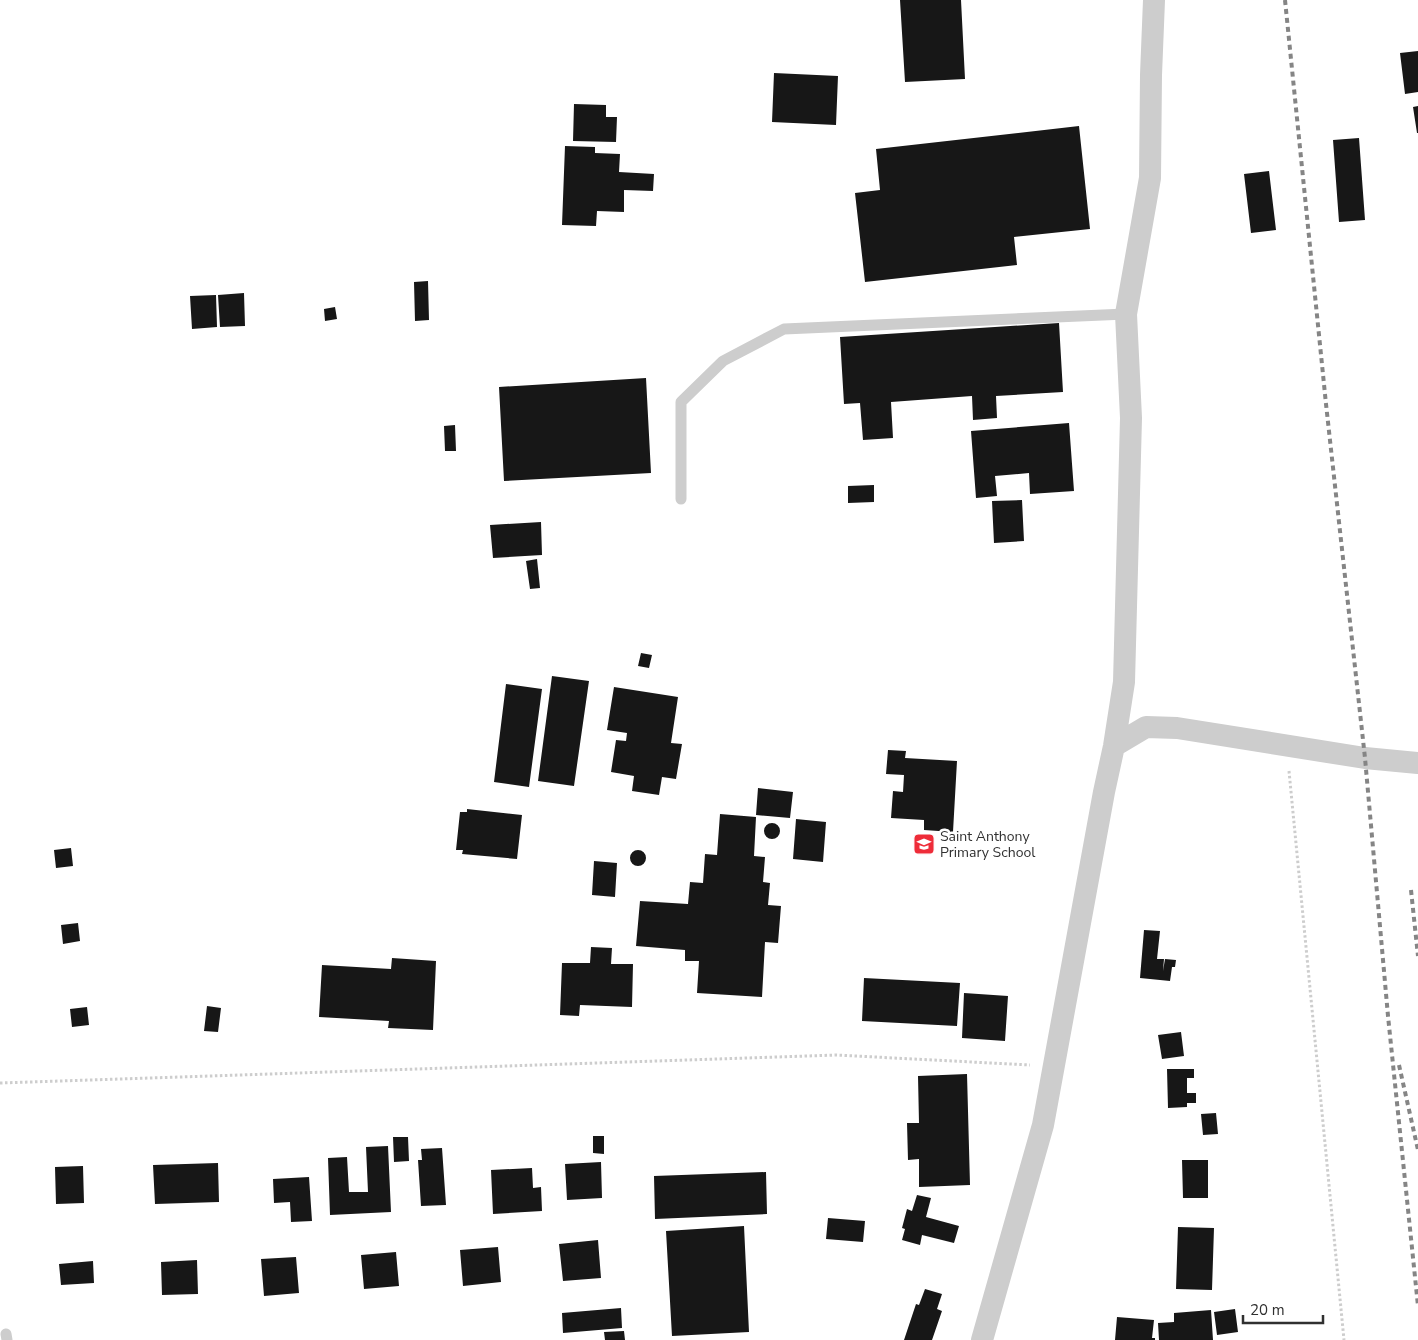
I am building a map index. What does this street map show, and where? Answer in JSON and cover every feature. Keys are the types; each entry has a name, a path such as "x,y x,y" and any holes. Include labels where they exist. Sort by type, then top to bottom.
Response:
{"street":[{"path":"982,1340 1043,1125 1114,746 1124,682 1131,418 1126,314 1150,178 1154,0"},
{"path":"1114,746 1146,727 1178,728 1365,758 1418,763"}],"lane":[{"path":"681,499 681,402 723,361 784,329 1126,314"}],"path":[{"path":"1286,746 1344,1340"},
{"path":"0,1083 836,1055 1053,1066"}],"building":[{"path":"900,0 961,0 965,79 905,82"},
{"path":"1418,51 1418,92 1405,94 1400,53"},
{"path":"774,73 838,76 836,125 772,122"},
{"path":"574,104 606,105 606,117 617,117 616,142 573,141"},
{"path":"1418,106 1418,133 1417,133 1413,107"},
{"path":"1079,126 1090,229 1014,237 1017,265 865,282 855,193 880,190 876,149"},
{"path":"1359,138 1365,220 1339,222 1333,140"},
{"path":"565,146 595,147 595,153 620,154 619,172 654,174 653,191 624,190 624,212 597,211 596,226 562,225"},
{"path":"1269,171 1276,230 1251,233 1244,174"},
{"path":"428,281 429,320 415,321 414,282"},
{"path":"244,293 245,326 220,327 218,295"},
{"path":"216,295 217,327 192,329 190,296"},
{"path":"335,307 337,319 325,321 324,309"},
{"path":"1059,323 1063,392 996,396 997,418 973,420 972,396 891,402 893,438 863,440 860,403 844,404 840,337"},
{"path":"646,378 651,473 504,481 499,387"},
{"path":"1069,423 1074,491 1030,494 1029,473 995,476 997,496 976,498 971,431"},
{"path":"455,425 456,451 445,451 444,426"},
{"path":"874,485 874,502 848,503 848,486"},
{"path":"1022,500 1024,541 994,543 992,501"},
{"path":"541,522 542,555 493,558 490,525"},
{"path":"537,559 540,588 530,589 526,561"},
{"path":"641,653 652,655 649,668 638,666"},
{"path":"552,676 589,681 574,786 538,781"},
{"path":"506,684 542,689 529,787 494,782"},
{"path":"614,687 678,697 671,743 682,744 676,779 662,777 659,795 632,791 634,776 611,772 616,740 626,741 627,733 607,730"},
{"path":"888,750 906,751 905,758 957,761 953,832 924,830 924,820 891,818 893,791 903,792 904,775 886,774"},
{"path":"758,788 793,792 790,818 756,815"},
{"path":"467,809 522,815 517,859 462,854 463,850 456,850 460,812 467,812"},
{"path":"720,814 756,817 754,856 765,857 763,882 770,883 768,905 781,906 778,943 765,942 762,997 697,993 699,961 685,961 685,950 636,946 640,901 688,904 690,882 703,883 705,854 717,855"},
{"path":"796,819 826,822 823,862 793,859"},
{"path":"772,823 778,825 780,831 778,837 772,839 766,837 764,831 766,825"},
{"path":"71,848 73,866 56,868 54,850"},
{"path":"638,850 646,858 638,866 630,858"},
{"path":"594,861 617,863 615,897 592,895"},
{"path":"78,923 80,941 63,944 61,925"},
{"path":"1144,930 1160,931 1157,959 1164,959 1163,971 1165,959 1176,960 1175,967 1172,967 1170,981 1140,978"},
{"path":"591,947 612,948 611,964 633,964 632,1007 580,1005 579,1016 560,1015 562,963 590,963"},
{"path":"392,958 436,961 433,1030 388,1028 389,1021 319,1017 322,965 391,969"},
{"path":"864,978 960,983 957,1026 862,1021"},
{"path":"964,993 1008,996 1005,1041 962,1038"},
{"path":"207,1006 221,1008 218,1032 204,1031"},
{"path":"87,1007 89,1025 72,1027 70,1009"},
{"path":"1181,1032 1184,1056 1162,1059 1158,1035"},
{"path":"1167,1069 1194,1069 1194,1078 1187,1078 1187,1093 1196,1093 1196,1103 1187,1103 1187,1107 1168,1108"},
{"path":"967,1074 970,1185 919,1187 919,1159 908,1160 907,1123 919,1123 918,1076"},
{"path":"1216,1113 1218,1134 1203,1135 1201,1114"},
{"path":"593,1136 604,1136 604,1154 593,1153"},
{"path":"393,1137 408,1137 409,1161 394,1162"},
{"path":"388,1146 391,1212 330,1215 328,1158 347,1157 349,1192 368,1192 366,1147"},
{"path":"442,1148 446,1205 421,1206 418,1160 422,1160 421,1149"},
{"path":"1182,1160 1208,1160 1208,1198 1183,1198"},
{"path":"601,1162 602,1198 567,1200 565,1164"},
{"path":"218,1163 219,1202 155,1204 153,1165"},
{"path":"83,1166 84,1203 56,1204 55,1167"},
{"path":"532,1168 533,1188 541,1187 542,1211 493,1214 491,1170"},
{"path":"766,1172 767,1214 655,1219 654,1176"},
{"path":"309,1177 312,1221 291,1222 290,1202 274,1203 273,1179"},
{"path":"917,1195 931,1198 926,1217 959,1226 954,1243 922,1235 920,1245 902,1240 905,1229 902,1228 907,1209 912,1211"},
{"path":"828,1218 865,1221 863,1242 826,1239"},
{"path":"744,1226 749,1332 672,1336 666,1231"},
{"path":"1178,1227 1214,1228 1212,1290 1176,1289"},
{"path":"598,1240 601,1278 563,1281 559,1244"},
{"path":"498,1247 501,1282 463,1286 460,1250"},
{"path":"396,1252 399,1286 364,1289 361,1255"},
{"path":"296,1257 299,1293 264,1296 261,1259"},
{"path":"197,1260 198,1294 162,1295 161,1262"},
{"path":"93,1261 94,1283 61,1285 59,1264"},
{"path":"925,1289 942,1294 937,1309 942,1311 932,1340 904,1340 916,1304 919,1305"},
{"path":"621,1308 622,1328 563,1333 562,1313"},
{"path":"1235,1309 1238,1332 1217,1335 1214,1312"},
{"path":"1211,1310 1213,1340 1159,1340 1158,1323 1174,1322 1174,1313"},
{"path":"1117,1317 1154,1320 1152,1338 1155,1338 1155,1340 1115,1340"},
{"path":"624,1331 625,1340 605,1340 604,1332"}],"railway":[{"path":"1285,0 1326,404 1365,758 1388,1016 1418,1306"},
{"path":"1411,890 1418,956"},
{"path":"1399,1065 1418,1150"}],"place":[{"name":"Saint Anthony Primary School","path":"924,844"}]}
